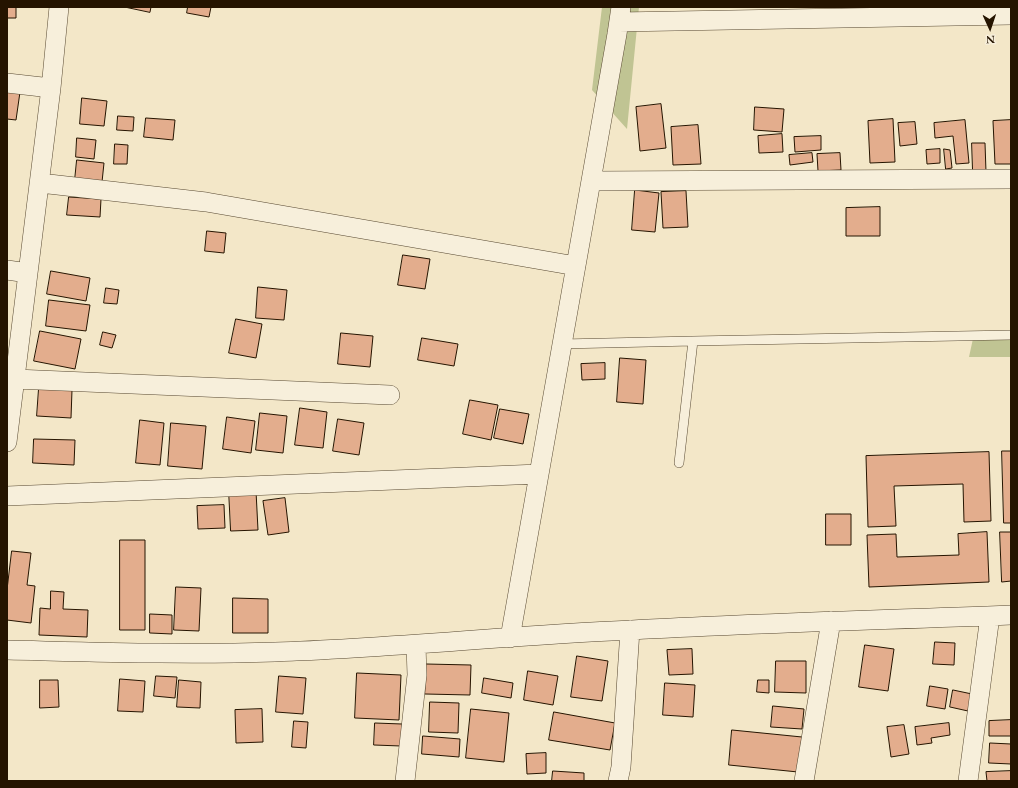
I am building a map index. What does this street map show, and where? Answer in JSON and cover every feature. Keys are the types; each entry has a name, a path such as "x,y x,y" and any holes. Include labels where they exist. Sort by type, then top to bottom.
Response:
{"street":[{"path":"7,442 40,183 59,7"},
{"path":"510,638 620,15 1011,15"},
{"path":"7,83 51,88"},
{"path":"591,182 1011,179"},
{"path":"40,183 206,202 576,266"},
{"path":"7,270 28,273"},
{"path":"15,379 390,395"},
{"path":"7,496 539,474"},
{"path":"7,650 135,653 274,652 416,645 630,630 1011,615"},
{"path":"968,781 990,616"},
{"path":"804,781 831,621"},
{"path":"618,781 621,767 630,630"},
{"path":"405,781 417,675 416,645"}],"lane":[{"path":"562,344 1011,335"},
{"path":"679,463 694,341"}],"green space":[{"path":"602,7 639,7 627,129 592,90"},
{"path":"1011,332 1011,357 969,357 974,334"}],"building":[{"path":"7,7 16,7 16,18 7,18"},
{"path":"125,7 151,7 150,12"},
{"path":"188,7 211,7 209,17 187,13"},
{"path":"7,90 20,92 16,120 7,119"},
{"path":"82,98 107,101 104,126 80,124"},
{"path":"661,104 666,148 640,151 636,107"},
{"path":"755,107 784,109 782,132 754,130"},
{"path":"118,116 134,117 133,131 117,130"},
{"path":"146,118 175,120 173,140 144,137"},
{"path":"893,119 895,162 870,163 868,121"},
{"path":"965,120 969,163 956,164 953,136 935,138 934,123"},
{"path":"1011,120 1011,164 995,164 993,121"},
{"path":"915,122 917,144 900,146 898,123"},
{"path":"698,125 701,164 673,165 671,127"},
{"path":"782,134 783,152 759,153 758,136"},
{"path":"821,136 821,150 795,152 794,137"},
{"path":"77,138 96,140 94,159 76,157"},
{"path":"972,143 985,143 986,172 973,172"},
{"path":"115,144 128,145 127,164 114,164"},
{"path":"940,149 940,163 927,164 926,150"},
{"path":"944,149 950,150 952,168 946,169"},
{"path":"812,153 813,162 790,165 789,155"},
{"path":"840,153 841,170 818,171 817,154"},
{"path":"77,160 104,163 102,182 75,180"},
{"path":"635,190 659,193 655,232 632,230"},
{"path":"686,191 688,227 663,228 661,192"},
{"path":"69,197 101,199 100,217 67,215"},
{"path":"880,207 880,236 846,236 846,208"},
{"path":"207,231 226,233 224,253 205,251"},
{"path":"403,255 430,259 425,289 398,285"},
{"path":"51,271 90,278 86,301 47,294"},
{"path":"258,287 287,290 284,320 256,318"},
{"path":"106,288 119,290 117,304 104,303"},
{"path":"49,300 90,305 86,331 46,326"},
{"path":"236,319 262,324 256,358 229,353"},
{"path":"40,331 81,339 75,369 34,361"},
{"path":"103,332 116,335 112,348 100,345"},
{"path":"341,333 373,336 370,367 338,364"},
{"path":"422,338 458,344 454,366 418,360"},
{"path":"620,358 646,360 643,404 617,402"},
{"path":"605,363 605,379 582,380 581,364"},
{"path":"39,388 72,390 71,418 37,416"},
{"path":"470,400 498,405 491,440 463,434"},
{"path":"300,408 327,412 323,448 295,445"},
{"path":"500,409 529,414 523,444 494,438"},
{"path":"260,413 287,416 283,453 256,450"},
{"path":"227,417 255,421 251,453 223,449"},
{"path":"338,419 364,423 359,455 333,451"},
{"path":"140,420 164,423 160,465 136,463"},
{"path":"171,423 206,426 202,469 168,466"},
{"path":"34,439 75,440 74,465 33,463"},
{"path":"1002,451 1011,451 1011,523 1004,523"},
{"path":"989,452 991,521 964,522 963,484 894,486 896,526 868,527 866,456"},
{"path":"229,491 256,491 258,530 231,531"},
{"path":"285,498 289,532 268,535 263,501"},
{"path":"224,505 225,528 198,529 197,506"},
{"path":"826,514 851,514 851,545 826,545"},
{"path":"987,532 989,582 869,587 867,535 896,534 897,557 959,555 958,534"},
{"path":"1000,532 1011,532 1011,581 1002,582"},
{"path":"120,540 145,540 145,630 120,630"},
{"path":"12,551 31,553 27,585 35,586 31,623 7,620 7,590"},
{"path":"176,587 201,588 199,631 174,630"},
{"path":"51,591 64,592 63,609 88,610 87,637 39,635 40,608 50,609"},
{"path":"233,598 268,599 268,633 233,633"},
{"path":"150,614 172,615 172,634 150,633"},
{"path":"935,642 955,643 954,665 933,664"},
{"path":"865,645 894,649 888,691 859,687"},
{"path":"692,649 693,674 669,675 667,650"},
{"path":"577,656 608,661 602,701 571,697"},
{"path":"776,661 806,661 806,693 775,692"},
{"path":"426,664 471,665 470,695 425,694"},
{"path":"528,671 558,676 553,705 524,700"},
{"path":"357,673 401,675 399,720 355,718"},
{"path":"156,676 177,677 175,698 154,696"},
{"path":"279,676 306,678 303,714 276,712"},
{"path":"484,678 513,683 511,698 482,693"},
{"path":"120,679 145,681 143,712 118,711"},
{"path":"40,680 58,680 59,707 40,708"},
{"path":"179,680 201,682 200,708 177,707"},
{"path":"758,680 769,680 769,693 757,692"},
{"path":"665,683 695,685 693,717 663,715"},
{"path":"930,686 948,689 945,709 927,706"},
{"path":"953,690 972,694 968,711 950,707"},
{"path":"430,702 459,703 458,733 429,732"},
{"path":"773,706 804,709 802,729 771,727"},
{"path":"262,709 263,742 236,743 235,710"},
{"path":"471,709 509,713 504,762 466,758"},
{"path":"554,712 615,723 610,750 549,740"},
{"path":"1011,720 1011,736 989,736 989,721"},
{"path":"294,721 308,722 306,748 292,747"},
{"path":"375,723 402,724 401,746 374,745"},
{"path":"949,723 950,735 931,738 932,743 917,745 915,727"},
{"path":"904,725 909,754 891,757 887,727"},
{"path":"732,730 802,737 798,772 729,765"},
{"path":"423,736 460,739 459,757 422,754"},
{"path":"990,743 1011,744 1011,764 989,763"},
{"path":"546,753 546,773 527,774 526,754"},
{"path":"553,771 584,773 584,781 552,781"},
{"path":"1011,771 1011,781 987,781 986,772"}]}
